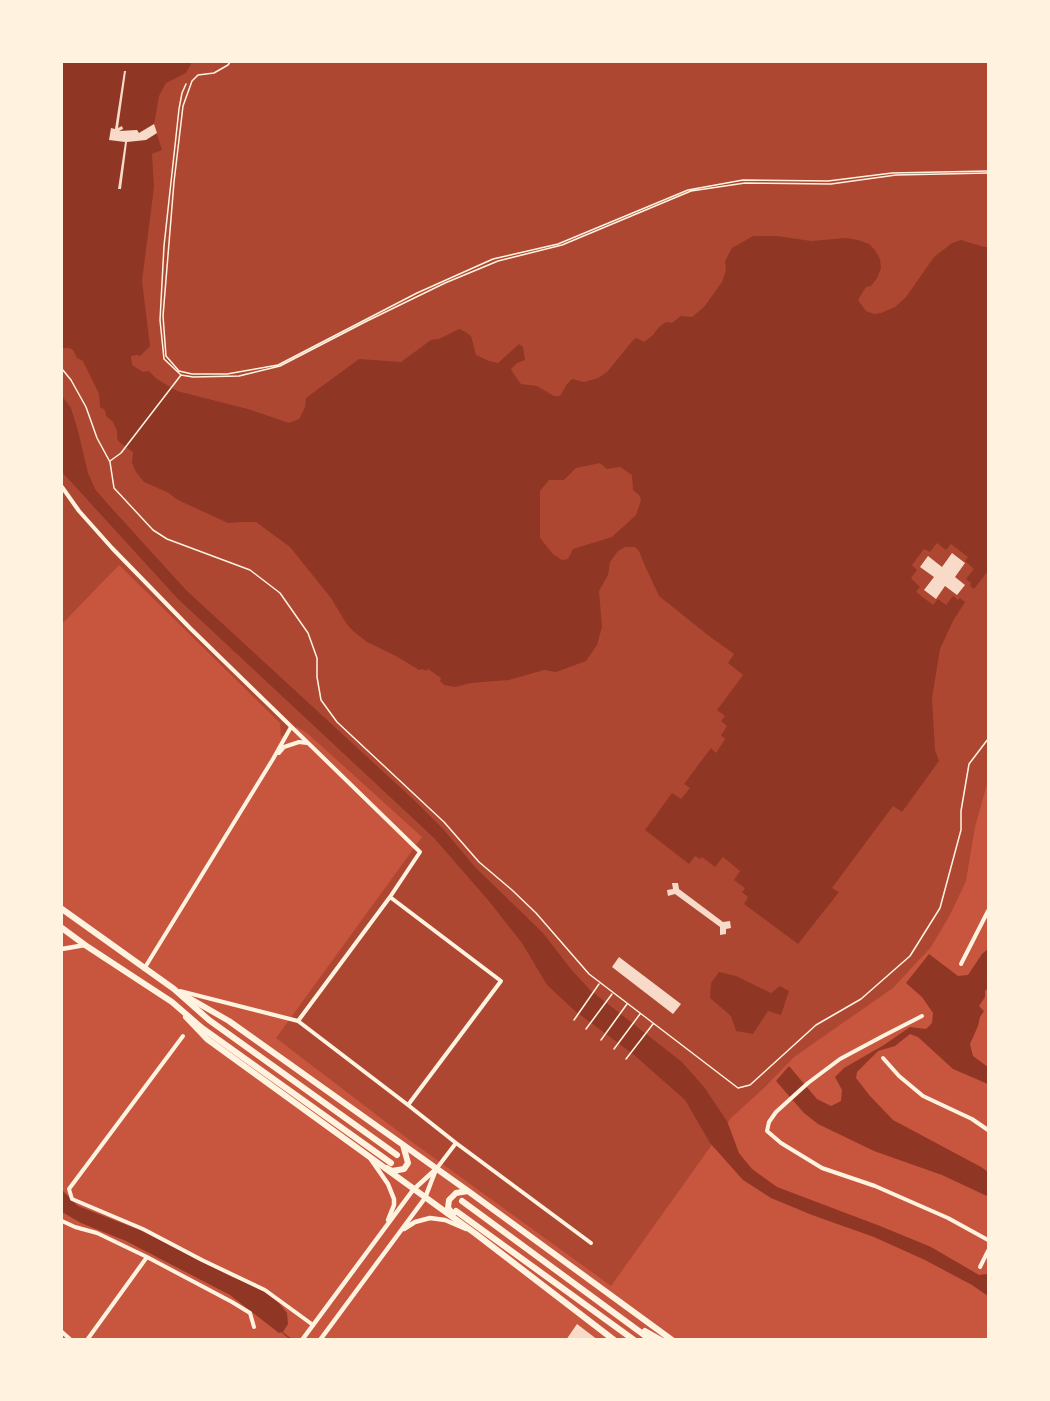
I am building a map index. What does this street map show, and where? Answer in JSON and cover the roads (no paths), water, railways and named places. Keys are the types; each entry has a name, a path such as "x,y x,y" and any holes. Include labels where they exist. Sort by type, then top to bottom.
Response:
{"main road":[{"path":"62,909 144,969 229,1021 672,1340"},
{"path":"62,928 172,1002 202,1028 391,1164"},
{"path":"174,989 209,1020 397,1155"},
{"path":"172,1002 207,1039 476,1234 614,1340"},
{"path":"381,1166 392,1171 404,1169 408,1163 403,1145"},
{"path":"460,1223 447,1208 449,1200 456,1193 468,1191"},
{"path":"462,1201 651,1340"},
{"path":"456,1211 634,1340"},
{"path":"626,1321 661,1340"}],"street":[{"path":"62,487 79,511 112,548 190,628 420,852 390,897 298,1021"},
{"path":"144,969 291,727"},
{"path":"273,759 284,747 299,742 308,743"},
{"path":"390,897 501,981 408,1105"},
{"path":"961,964 988,911"},
{"path":"62,949 85,945"},
{"path":"174,989 298,1021 456,1143 591,1243"},
{"path":"922,1016 840,1059 808,1083 776,1112 769,1122 767,1131 822,1168 875,1186 948,1218 988,1240"},
{"path":"183,1036 69,1189 72,1199 143,1229 265,1290 313,1325"},
{"path":"883,1058 899,1076 923,1096 972,1119 988,1130"},
{"path":"302,1340 413,1190 436,1169 456,1143"},
{"path":"369,1157 388,1184 394,1199 394,1205 383,1230"},
{"path":"320,1340 425,1198 436,1169"},
{"path":"394,1240 415,1222 430,1218 445,1220 476,1234"},
{"path":"62,1221 97,1233 147,1257 250,1313 254,1327"},
{"path":"980,1267 988,1251"},
{"path":"87,1340 147,1257"},
{"path":"62,1332 71,1340"}],"waterway":[{"path":"283,1333 292,1340"}]}
